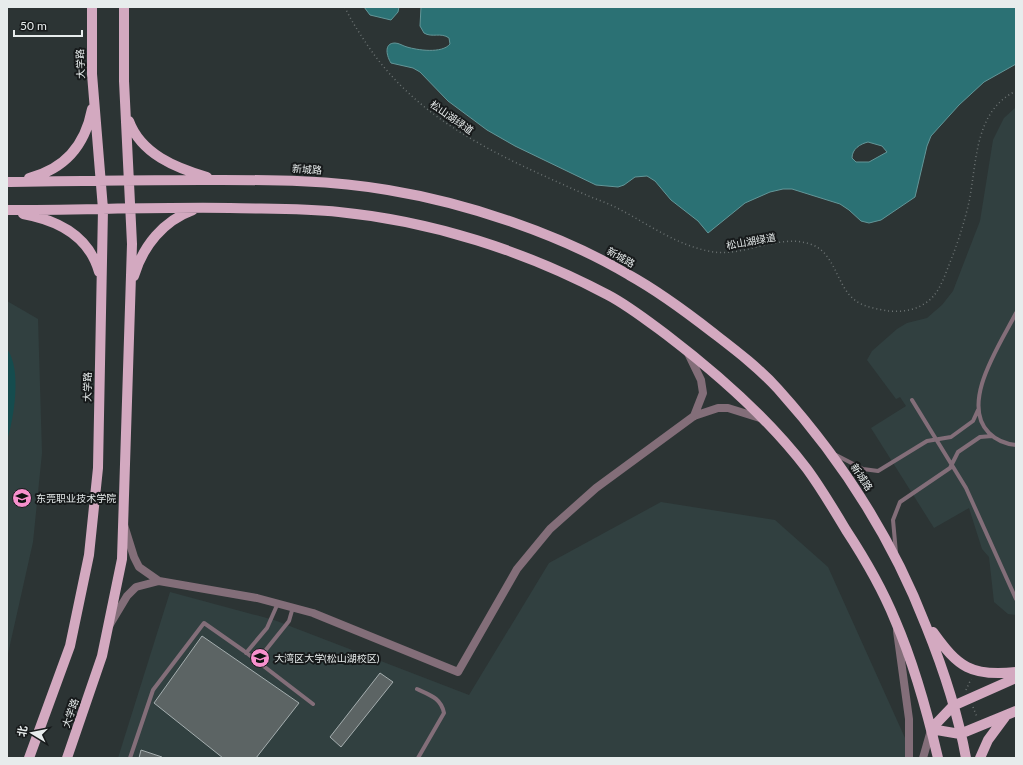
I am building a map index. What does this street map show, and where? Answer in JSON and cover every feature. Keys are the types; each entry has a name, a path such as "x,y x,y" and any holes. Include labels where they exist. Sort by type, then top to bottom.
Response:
{"main road":[{"name":"大学路","path":"29,758 70,646 89,555 98,468 103,209 91,54 92,7"},
{"name":"大学路","path":"67,758 102,656 122,559 132,244 126,110 124,7"},
{"path":"8,182 42,174 61,164 70,157 78,147 87,127 91,110 93,89"},
{"path":"126,110 133,131 147,148 180,167 219,180"},
{"name":"新城路","path":"8,182 287,179 339,183 420,196 500,218 596,257 656,291 738,352 776,387 827,449 859,494 898,561 923,618 936,652 953,706 966,758"},
{"path":"7,211 130,207 294,209 339,212 390,219 449,233 507,251 565,274 611,297 706,365 763,419 785,442 808,471 862,555 895,620 911,660 938,758"},
{"path":"131,289 139,262 156,234 180,216 200,208"},
{"path":"7,211 45,220 74,234 82,240 93,256 101,281"},
{"path":"923,618 949,652 968,669 980,673 1016,672"},
{"path":"931,729 953,706 1016,678"},
{"path":"931,729 960,734 1014,711"},
{"path":"980,758 997,726 1014,711"}],"street":[{"path":"687,351 701,380 703,393 694,416"},
{"path":"108,628 127,596 136,587 159,581 218,590 278,603 313,613 458,672 517,569 550,529 596,488 694,416 718,408 728,408 763,419"},
{"path":"124,525 130,539 134,557 139,567 159,581"},
{"path":"895,620 909,719 909,758"},
{"path":"923,758 931,729"}],"lane":[{"path":"1016,313 983,379 978,395 978,410 984,428 992,436 1001,441 1016,445"},
{"path":"912,400 952,464 979,515 1016,599"},
{"path":"827,449 854,466 868,471 878,471 927,441 951,437 974,421 978,410"},
{"path":"898,561 893,520 897,507 903,499 947,470 958,452 980,437 992,436"},
{"path":"246,653 268,628 278,603"},
{"path":"257,661 289,621 293,607"},
{"path":"130,758 153,690 204,623 313,704"},
{"path":"417,689 438,699 443,706 444,713 418,758"}],"path":[{"name":"松山湖绿道","path":"345,7 373,54 394,80 435,116 483,146 618,209 670,237 704,250 725,253 785,242 811,244 825,253 848,292 857,302 887,310 906,311 921,306 929,302 941,284 966,216 980,142 987,119 999,102 1016,91"},
{"path":"966,692 973,674"},
{"path":"972,706 978,719"}],"shaded area":[{"path":"364,7 399,7 398,12 391,20 370,15"},
{"path":"421,7 1016,7 1016,64 984,82 959,105 931,136 927,146 915,197 881,220 869,223 861,221 840,204 792,189 783,189 770,192 745,203 708,233 698,221 671,200 655,181 647,176 635,177 624,185 618,187 596,185 515,146 487,130 448,101 420,72 413,68 391,63 388,57 387,48 391,44 396,43 406,47 423,50 436,50 450,44 449,38 446,36 424,33 420,26","holes":["868,142 882,146 887,152 869,162 856,162 852,158 853,152 865,143"]},
{"path":"1016,107 1016,615 1008,614 994,602 989,557 982,549 969,508 934,528 871,428 906,406 900,397 896,399 867,360 872,351 897,329 907,323 927,318 942,305 953,291 980,221 993,140 1004,118"},
{"name":"东莞职业技术学院","path":"7,301 38,319 42,453 33,542 7,658"},
{"path":"7,349 12,358 14,369 15,394 10,431 7,440"},
{"path":"661,502 775,520 828,567 914,758 118,758 170,592 274,620 469,695 549,563"}],"building":[{"path":"202,636 299,703 256,758 223,758 154,703"},
{"path":"380,673 393,682 341,747 330,737"},
{"path":"141,750 162,757 162,758 139,758"}],"place":[{"name":"东莞职业技术学院","path":"22,498"},
{"name":"大湾区大学(松山湖校区)","path":"260,658"}]}
